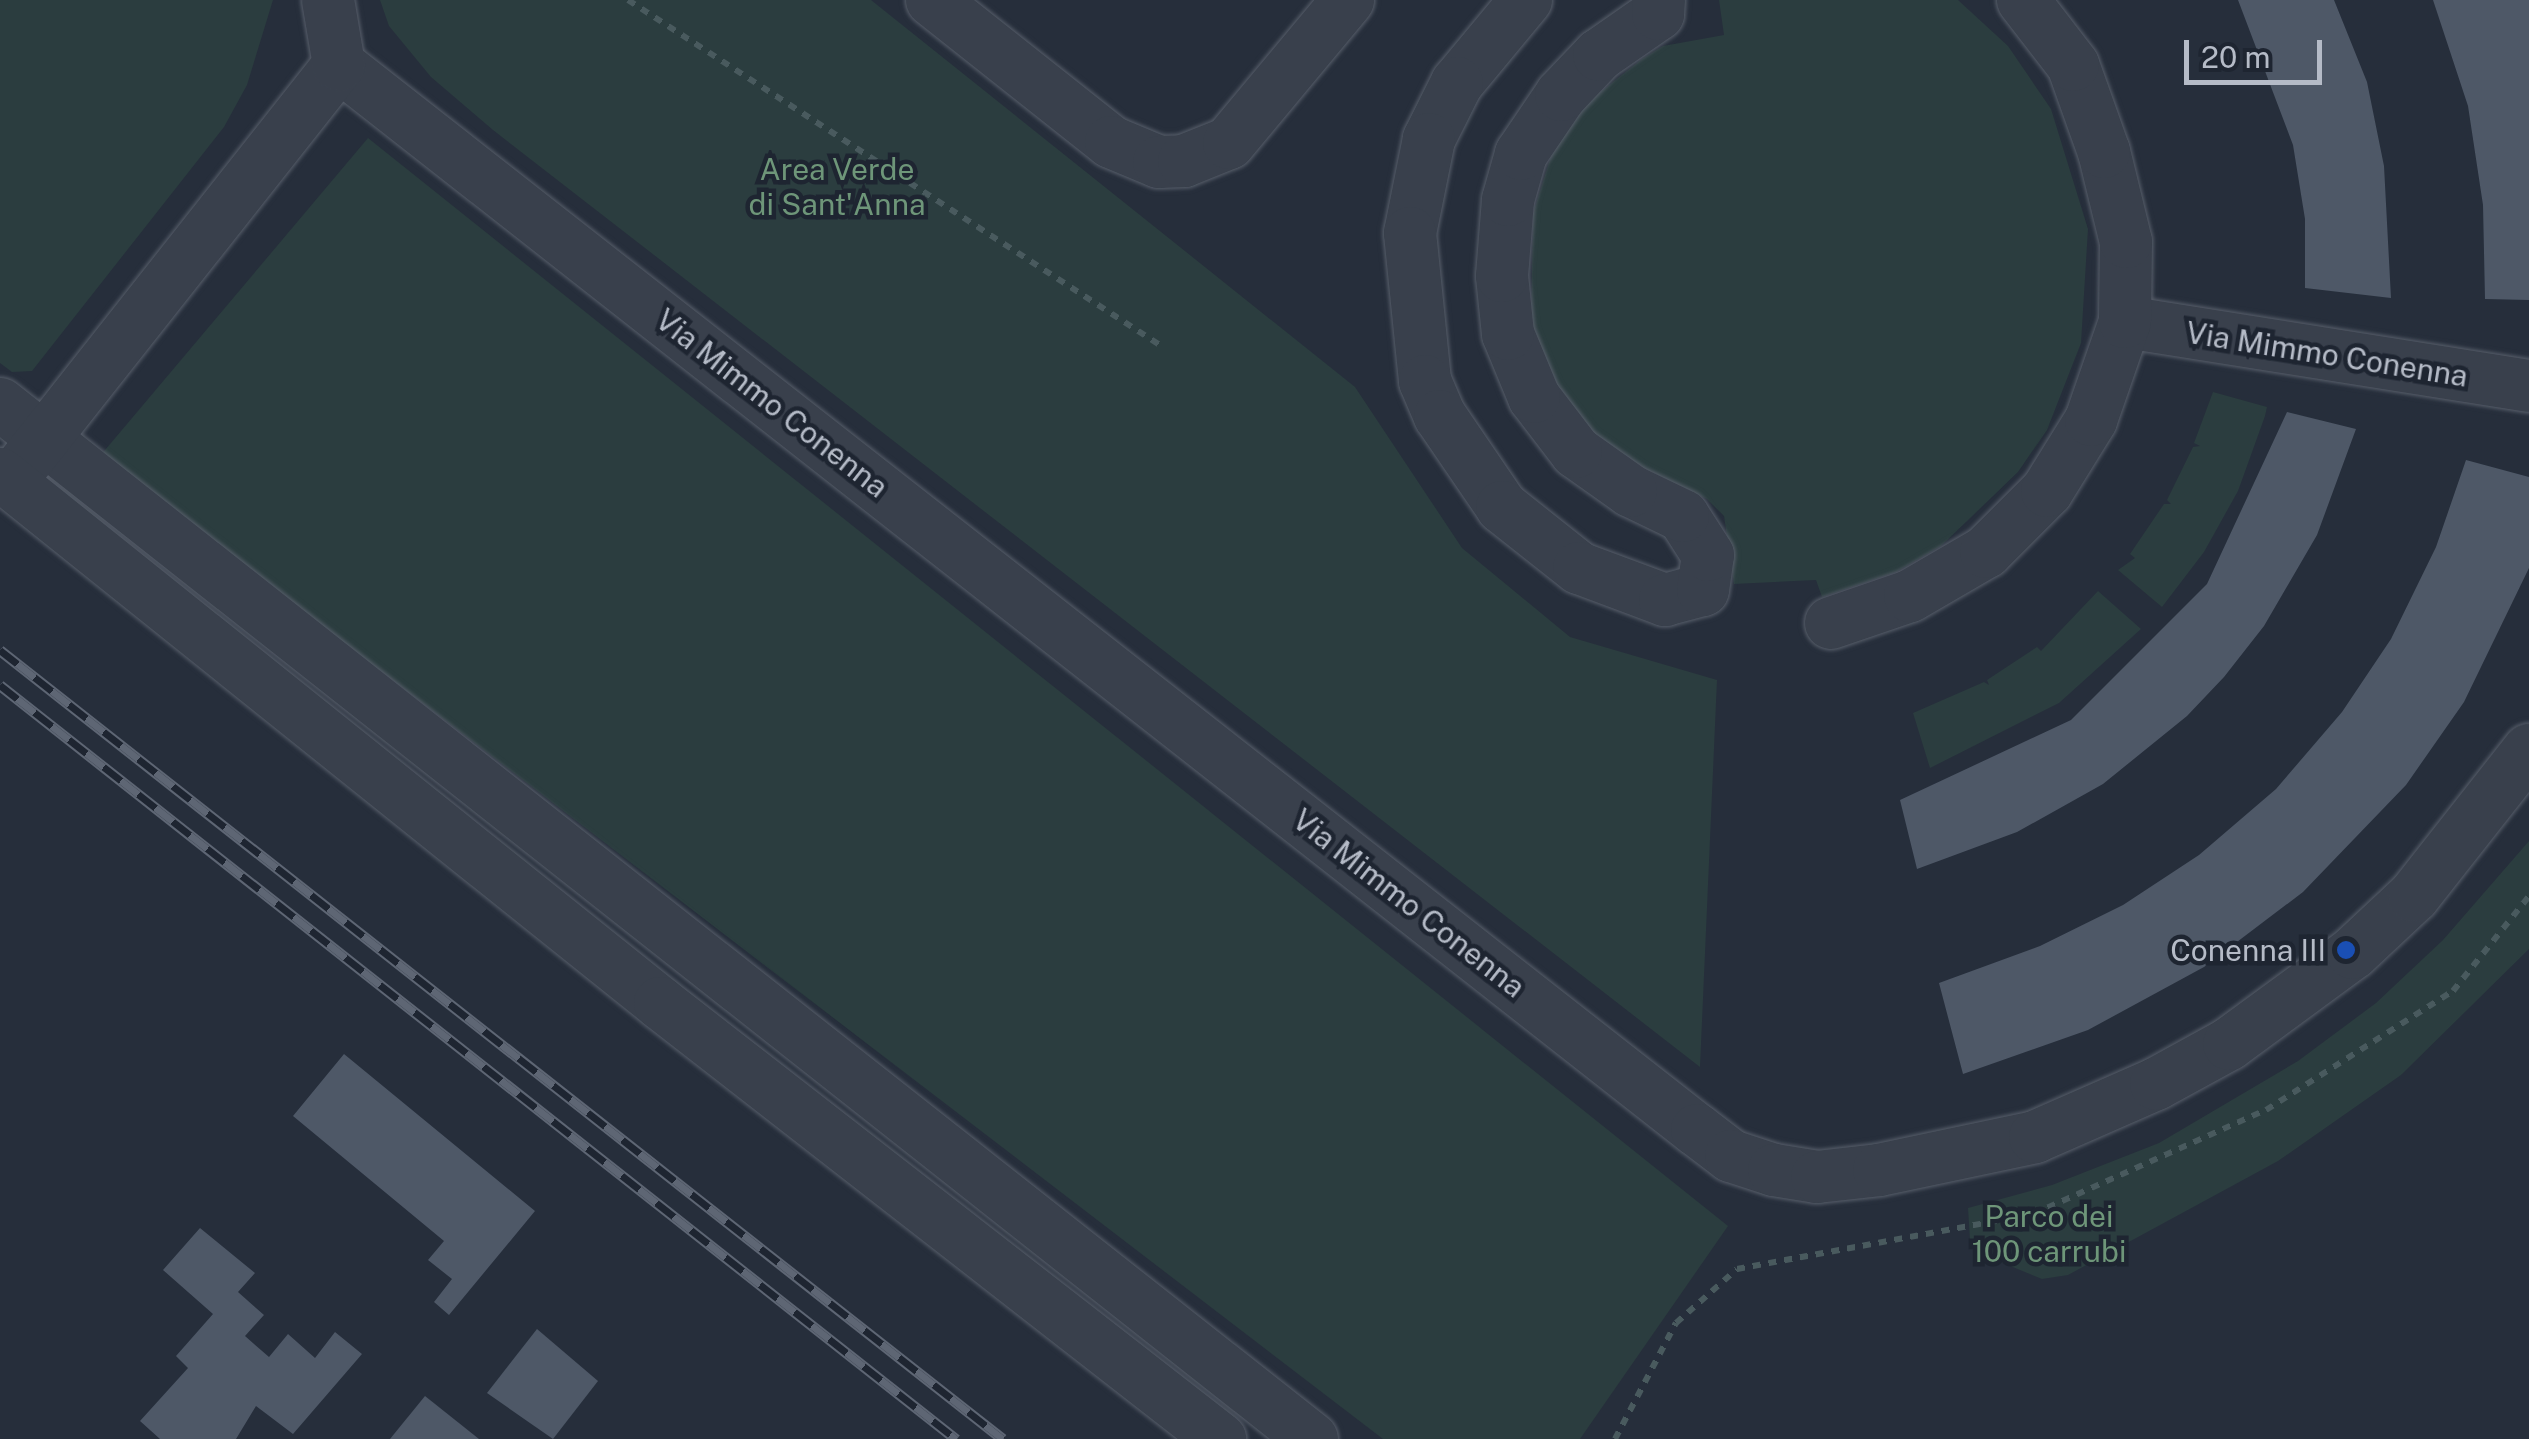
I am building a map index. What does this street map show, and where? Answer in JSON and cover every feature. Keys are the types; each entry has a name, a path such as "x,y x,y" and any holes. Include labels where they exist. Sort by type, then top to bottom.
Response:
{"street":[{"path":"328,0 340,65 46,438 5,478 660,1004 1220,1439"},
{"path":"932,0 1110,142 1158,162 1184,161 1229,143 1348,0"},
{"path":"1526,0 1457,82 1429,139 1410,233 1424,381 1440,416 1502,506 1579,568 1665,600 1704,590 1708,555 1683,516 1631,491 1576,452 1534,397 1508,334 1502,276 1508,200 1522,154 1561,95 1600,55 1658,14 1658,0"},
{"path":"1831,624 1910,596 1986,552 2047,491 2091,420 2125,322 2126,242 2104,152 2073,66 2023,0"},
{"name":"Via Mimmo Conenna","path":"340,65 1697,1130 1731,1156 1774,1170 1817,1176 1880,1170 2035,1137 2214,1052 2268,1020 2414,896 2529,750"},
{"name":"Via Mimmo Conenna","path":"2125,322 2529,386"},
{"path":"0,404 696,958 1312,1439"}],"path":[{"path":"628,0 1163,347"}],"green space":[{"path":"0,0 273,0 247,85 224,127 32,371 12,372 0,363"},
{"name":"Area Verde di Sant'Anna","path":"380,0 871,0 1355,387 1462,548 1570,637 1717,680 1700,1067 493,130 431,77 389,26"},
{"path":"1719,0 1958,0 2008,46 2051,109 2088,229 2081,343 2047,430 2018,472 1941,546 1896,572 1822,597 1816,580 1734,584 1724,516 1707,499 1644,468 1592,432 1549,377 1531,323 1533,213 1552,153 1589,101 1642,59 1663,46 1724,35"},
{"path":"368,138 1728,1226 1580,1439 1383,1439 100,456"},
{"path":"2213,392 2267,407 2265,416 2238,491 2204,552 2162,607 2118,570 2135,558 2130,554 2164,504 2171,504 2167,500 2193,447 2200,446 2194,443"},
{"path":"2098,591 2141,629 2059,703 1930,768 1913,713 1984,682 1989,685 1987,680 2037,647 2041,651"},
{"name":"Parco dei 100 carrubi","path":"2529,841 2529,949 2401,1075 2278,1161 2068,1275 2042,1279 2003,1263 1970,1240 1968,1208 2052,1185 2159,1143 2298,1061 2376,1003 2443,940"}],"building":[{"path":"2238,0 2334,0 2367,82 2384,166 2391,298 2305,288 2305,219 2293,145"},
{"path":"2433,0 2529,0 2529,300 2485,299 2483,205 2468,106"},
{"path":"2287,412 2356,429 2317,535 2264,626 2224,677 2187,716 2103,784 2017,832 1917,869 1900,800 2071,720 2207,584"},
{"path":"2466,460 2529,477 2529,568 2464,702 2406,785 2303,892 2204,967 2088,1030 1963,1074 1939,983 2040,946 2123,905 2199,855 2276,789 2342,712 2391,639 2436,547"},
{"path":"344,1054 535,1211 449,1315 434,1302 452,1279 428,1260 444,1241 293,1116"},
{"path":"200,1228 255,1273 238,1292 264,1315 245,1336 269,1357 288,1334 315,1358 335,1332 362,1354 293,1434 256,1406 236,1439 160,1439 140,1421 188,1368 176,1356 213,1314 163,1270"},
{"path":"537,1329 598,1381 553,1439 487,1393"},
{"path":"425,1396 479,1439 390,1439"}],"railway":[{"path":"0,650 1003,1439"},
{"path":"0,685 956,1439"}],"place":[{"name":"Conenna III","path":"2346,950"}]}
